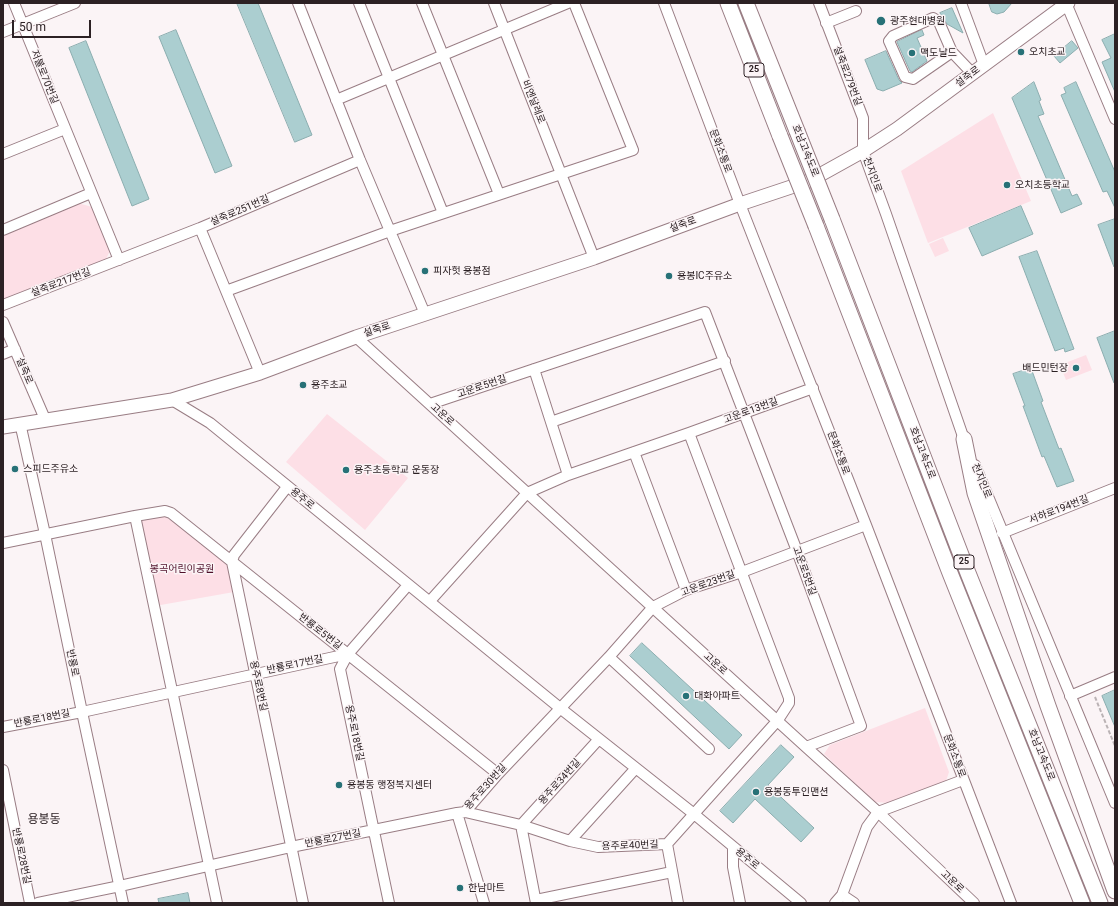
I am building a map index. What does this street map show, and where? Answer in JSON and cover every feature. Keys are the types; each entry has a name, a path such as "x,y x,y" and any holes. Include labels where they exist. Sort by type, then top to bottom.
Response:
{"highway":[{"name":"호남고속도로","path":"728,3 953,580 1082,903"},
{"name":"호남고속도로","path":"746,3 832,219 968,573 1100,903"},
{"path":"964,439 975,493 1048,706 1115,891"}],"main road":[{"name":"설죽로","path":"3,426 172,400 260,373 356,337 594,258 740,204 809,181 863,152 897,129 1067,4"}],"street":[{"name":"저불로70번길","path":"14,3 119,260"},
{"path":"3,32 76,3"},
{"path":"298,3 360,160 425,314"},
{"path":"359,3 443,213"},
{"path":"422,3 499,194"},
{"name":"비엔날레로","path":"494,3 594,258"},
{"path":"336,100 568,3"},
{"path":"226,291 390,231 633,150 574,3"},
{"name":"문화소통로","path":"664,3 740,204 866,524 1011,903"},
{"name":"설죽로279번길","path":"819,3 862,118 863,152"},
{"path":"961,3 984,65"},
{"path":"1067,4 1115,119"},
{"path":"826,23 856,11"},
{"path":"952,52 913,78 905,77 889,41 893,36 933,18 939,22 952,52 973,74"},
{"path":"3,154 65,129"},
{"name":"천지인로","path":"863,152 964,439 1115,803"},
{"name":"설죽로251번길","path":"119,260 200,228 360,160"},
{"path":"3,230 91,193"},
{"path":"200,228 260,373"},
{"name":"설죽로217번길","path":"3,305 119,260"},
{"name":"고운로5번길","path":"430,404 705,312 797,551 861,726 806,747"},
{"name":"설죽로","path":"3,322 45,419"},
{"name":"고운로","path":"356,337 778,720 974,903"},
{"path":"3,354 15,349"},
{"path":"551,422 725,361"},
{"path":"534,369 568,475"},
{"name":"고운로13번길","path":"527,493 568,475 813,388"},
{"name":"용주로","path":"172,400 210,423 560,708 694,814 801,903"},
{"name":"반룡로","path":"20,423 123,903"},
{"name":"고운로23번길","path":"689,433 790,698 789,703 778,720"},
{"path":"634,452 686,590"},
{"path":"232,562 234,555 287,487"},
{"name":"서하로194번길","path":"1002,533 1115,488"},
{"path":"430,601 527,493"},
{"name":"반룡로5번길","path":"3,543 135,516 165,511 171,513 498,774"},
{"path":"135,516 217,903"},
{"name":"고운로23번길","path":"653,607 686,590 742,572 866,524"},
{"name":"용주로8번길","path":"232,562 302,903"},
{"name":"용주로18번길","path":"389,903 340,669 348,654 408,585"},
{"path":"560,708 653,607"},
{"name":"반룡로17번길","path":"82,712 348,654"},
{"path":"609,656 709,749"},
{"path":"1070,696 1115,677"},
{"name":"용주로30번길","path":"484,903 461,813 560,708"},
{"name":"반룡로18번길","path":"3,727 82,712"},
{"path":"694,814 778,720"},
{"name":"용주로34번길","path":"521,826 599,739"},
{"path":"461,813 521,826 570,841 636,768"},
{"name":"반룡로28번길","path":"3,770 30,903"},
{"path":"835,903 842,895 867,827 878,812 963,780"},
{"name":"반룡로27번길","path":"120,886 291,847 461,813"},
{"name":"용주로40번길","path":"570,841 598,847 667,844 694,814"},
{"path":"521,826 536,902 602,886 672,872"},
{"name":"용주로40번길","path":"667,844 678,903"},
{"path":"733,847 733,867 740,903"},
{"path":"38,903 120,886"},
{"path":"842,895 854,903"}],"path":[{"path":"1095,697 1115,746"}],"green space":[{"path":"993,113 1031,201 928,243 901,171"},
{"path":"78,203 92,207 110,251 105,261 8,301 3,299 3,234"},
{"path":"943,238 949,251 935,257 929,244"},
{"name":"배드민턴장","path":"1086,355 1092,370 1066,380 1060,365"},
{"name":"용주초등학교 운동장","path":"327,414 408,478 365,530 286,462"},
{"name":"봉곡어린이공원","path":"157,516 165,517 171,520 229,565 234,592 155,606 139,519"},
{"path":"925,708 949,772 946,781 889,803 875,802 824,754 830,745"}],"building":[{"path":"237,3 258,3 312,135 295,142"},
{"path":"989,3 1012,3 1004,12 997,14 992,12"},
{"path":"952,8 963,33 947,24 940,13"},
{"path":"176,30 232,166 215,173 159,37"},
{"name":"맥도날드","path":"922,30 924,35 917,38 927,61 912,72 910,71 897,42"},
{"path":"1115,34 1115,92 1102,62 1111,58 1102,40"},
{"path":"86,41 149,199 132,206 69,48"},
{"path":"1072,41 1078,48 1060,63 1054,56"},
{"path":"886,51 899,80 902,83 883,91 877,89 865,60"},
{"path":"1034,82 1041,100 1039,101 1044,114 1038,116 1072,196 1077,194 1082,204 1061,213 1012,98"},
{"path":"1076,82 1115,172 1115,208 1107,191 1103,192 1061,95 1066,93 1064,88"},
{"path":"1021,206 1033,234 982,256 969,228"},
{"path":"1115,219 1115,267 1114,267 1098,225"},
{"path":"1037,251 1074,349 1065,352 1064,348 1055,351 1019,257"},
{"path":"1115,331 1115,383 1114,383 1097,338"},
{"path":"1031,368 1043,401 1041,402 1059,449 1061,448 1074,481 1057,487 1044,456 1042,457 1013,374"},
{"name":"대화아파트","path":"642,643 742,735 729,749 630,656"},
{"path":"1115,690 1115,727 1102,696"},
{"name":"용봉동투인맨션","path":"781,745 794,757 768,785 814,828 801,842 755,799 733,823 720,811"},
{"path":"188,893 190,903 159,903 158,899"}],"place":[{"name":"광주현대병원","path":"881,21"},
{"name":"오치초교","path":"1021,52"},
{"name":"맥도날드","path":"912,53"},
{"name":"오치초등학교","path":"1007,185"},
{"name":"피자헛 용봉점","path":"425,271"},
{"name":"용봉IC주유소","path":"669,276"},
{"name":"배드민턴장","path":"1076,368"},
{"name":"용주초교","path":"303,385"},
{"name":"스피드주유소","path":"15,469"},
{"name":"용주초등학교 운동장","path":"346,470"},
{"name":"대화아파트","path":"686,696"},
{"name":"용봉동 행정복지센터","path":"339,785"},
{"name":"용봉동투인맨션","path":"756,792"},
{"name":"한남마트","path":"460,888"}],"district":[{"name":"용봉동","path":"44,820"}]}
